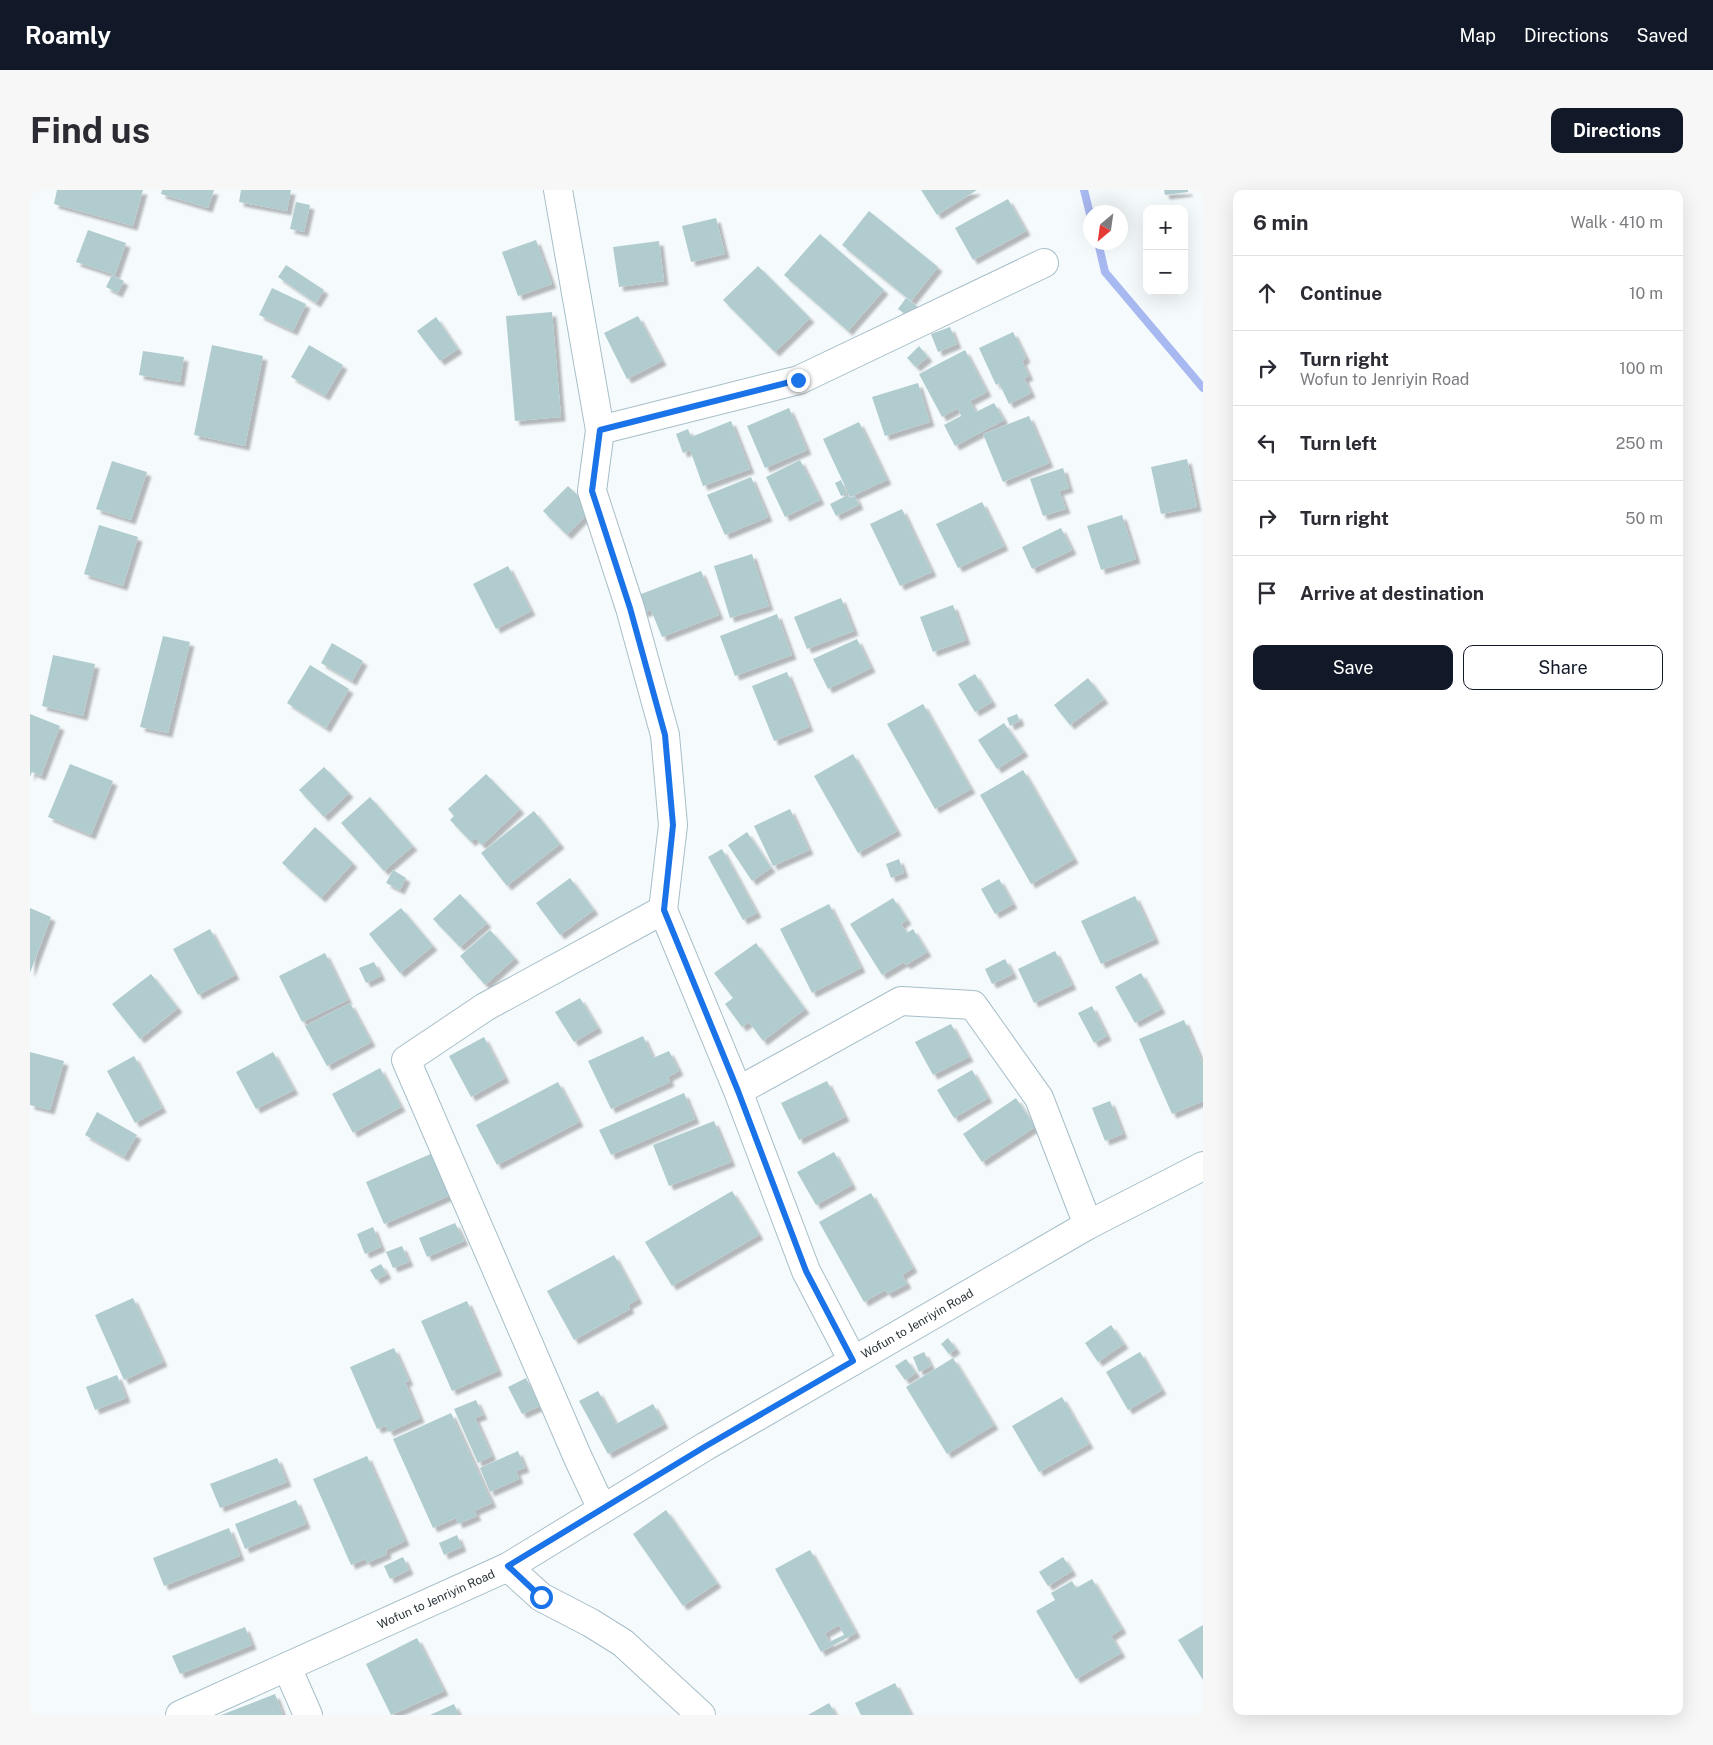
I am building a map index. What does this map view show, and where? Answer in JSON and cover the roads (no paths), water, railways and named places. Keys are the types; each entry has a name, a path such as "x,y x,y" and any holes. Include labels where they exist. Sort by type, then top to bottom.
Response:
{"street":[{"path":"558,190 600,430 592,491 630,608 665,735 673,825 664,910 738,1091 806,1271 853,1361"},
{"path":"600,430 798,380 1044,264"},
{"path":"602,1510 406,1060 485,1007 664,910"},
{"path":"738,1091 901,1001 973,1005 1039,1098 1088,1225"},
{"name":"Wofun to Jenriyin Road","path":"180,1715 508,1566 706,1446 1088,1225 1203,1166"},
{"path":"508,1566 541,1597 591,1623 623,1643 701,1715"},
{"path":"287,1667 308,1715"}],"waterway":[{"path":"1084,190 1088,205"},
{"path":"1100,250 1105,272 1203,388"}]}
